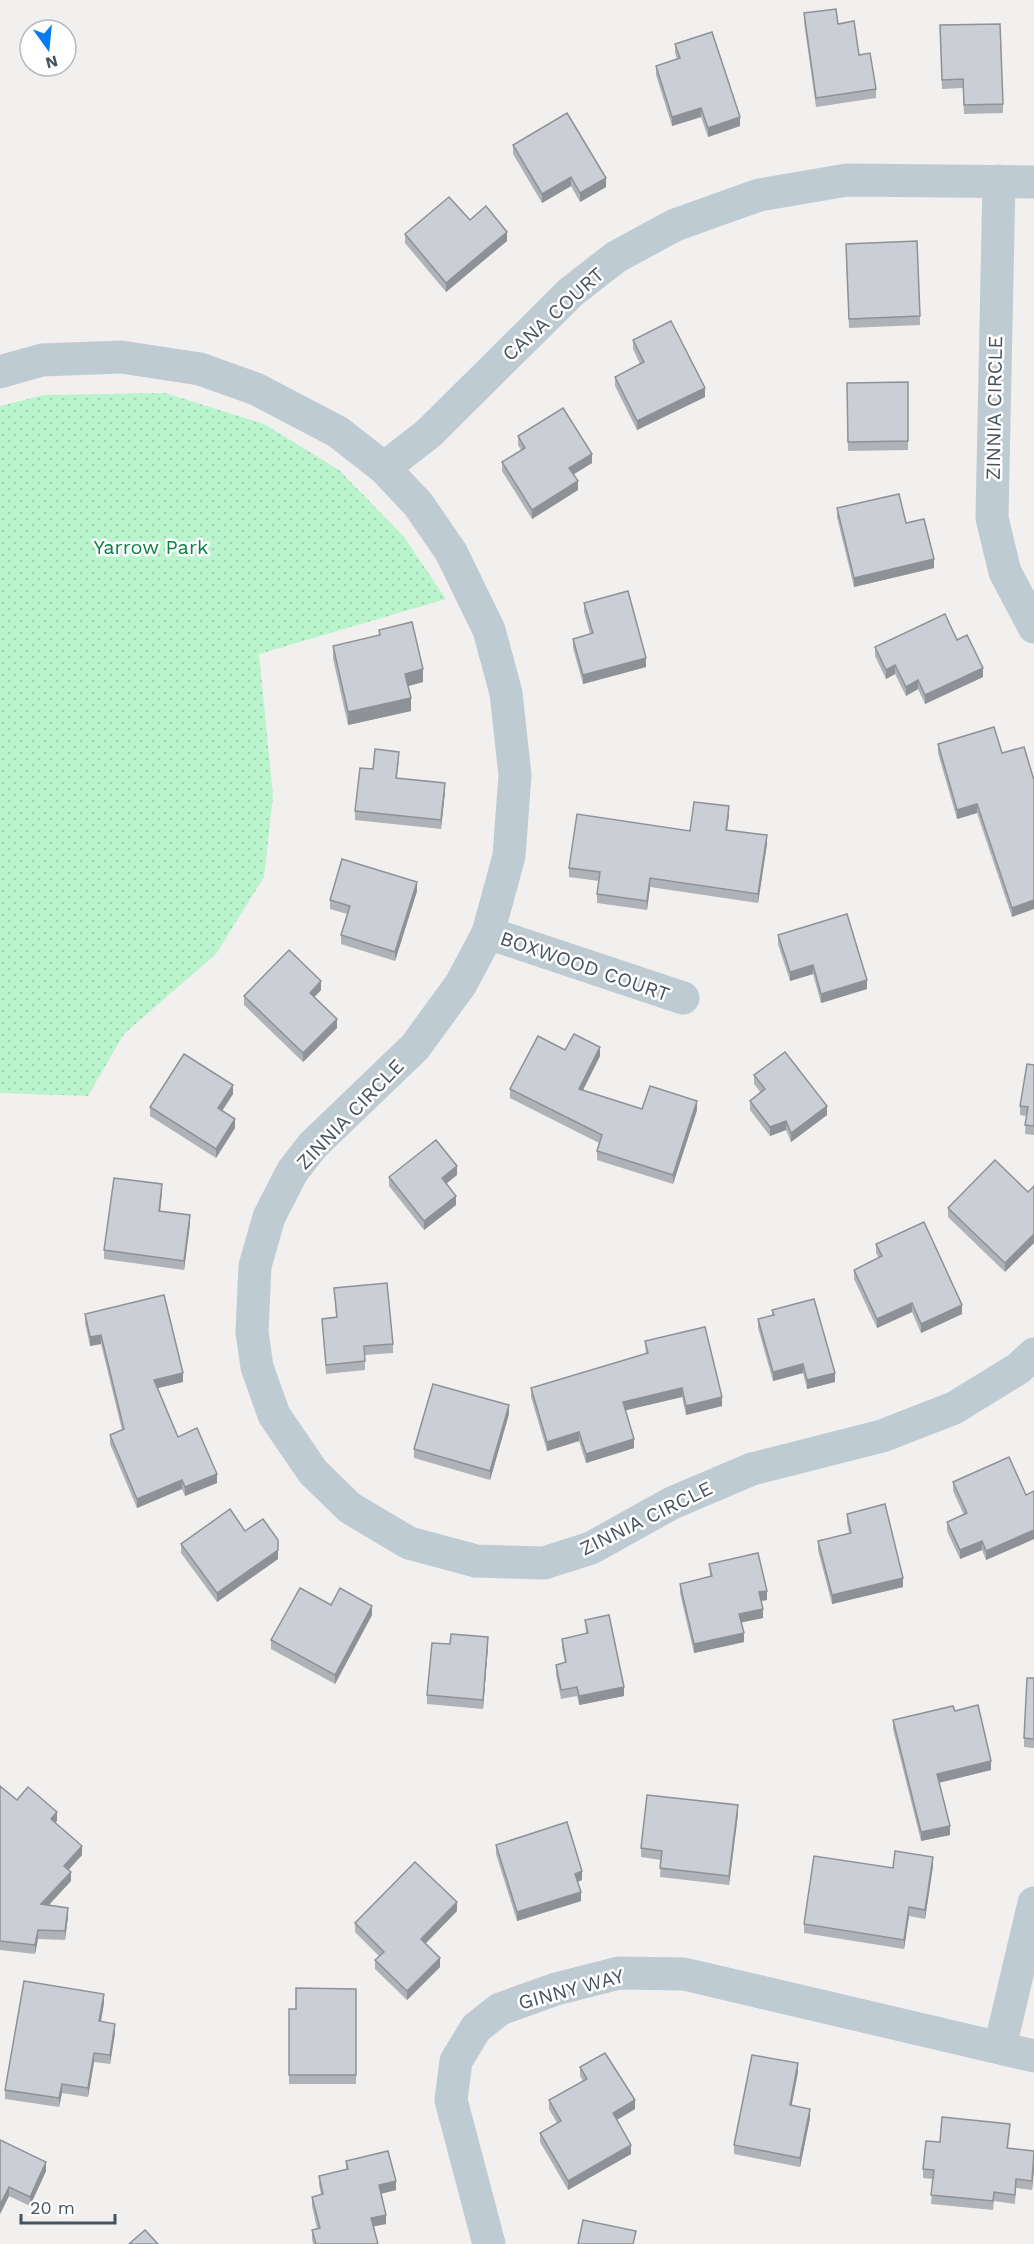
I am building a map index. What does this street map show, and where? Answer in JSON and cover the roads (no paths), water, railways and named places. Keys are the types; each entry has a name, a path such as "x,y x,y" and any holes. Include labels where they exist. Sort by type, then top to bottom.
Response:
{"street":[{"name":"CANA COURT","path":"384,468 429,433 571,292 616,257 675,225 759,195 847,180 1034,182"},
{"name":"ZINNIA CIRCLE","path":"999,181 992,518 1005,572 1034,627"},
{"name":"ZINNIA CIRCLE","path":"0,372 42,360 121,357 200,369 256,389 338,432 384,468 418,504 451,552 489,630 506,693 514,776 508,856 488,933 460,984 415,1047 313,1145 292,1172 269,1217 255,1266 252,1332 257,1367 274,1415 313,1472 350,1508 409,1543 476,1561 544,1563 591,1548 672,1503 752,1469 882,1436 954,1408 1019,1368 1034,1354"},
{"name":"BOXWOOD COURT","path":"488,933 683,998"},
{"path":"1000,2047 1034,1903"},
{"name":"GINNY WAY","path":"489,2244 451,2100 456,2061 476,2028 500,2009 556,1989 619,1973 684,1974 1034,2056"}],"park label":[{"name":"Yarrow Park","path":"151,547"}]}
